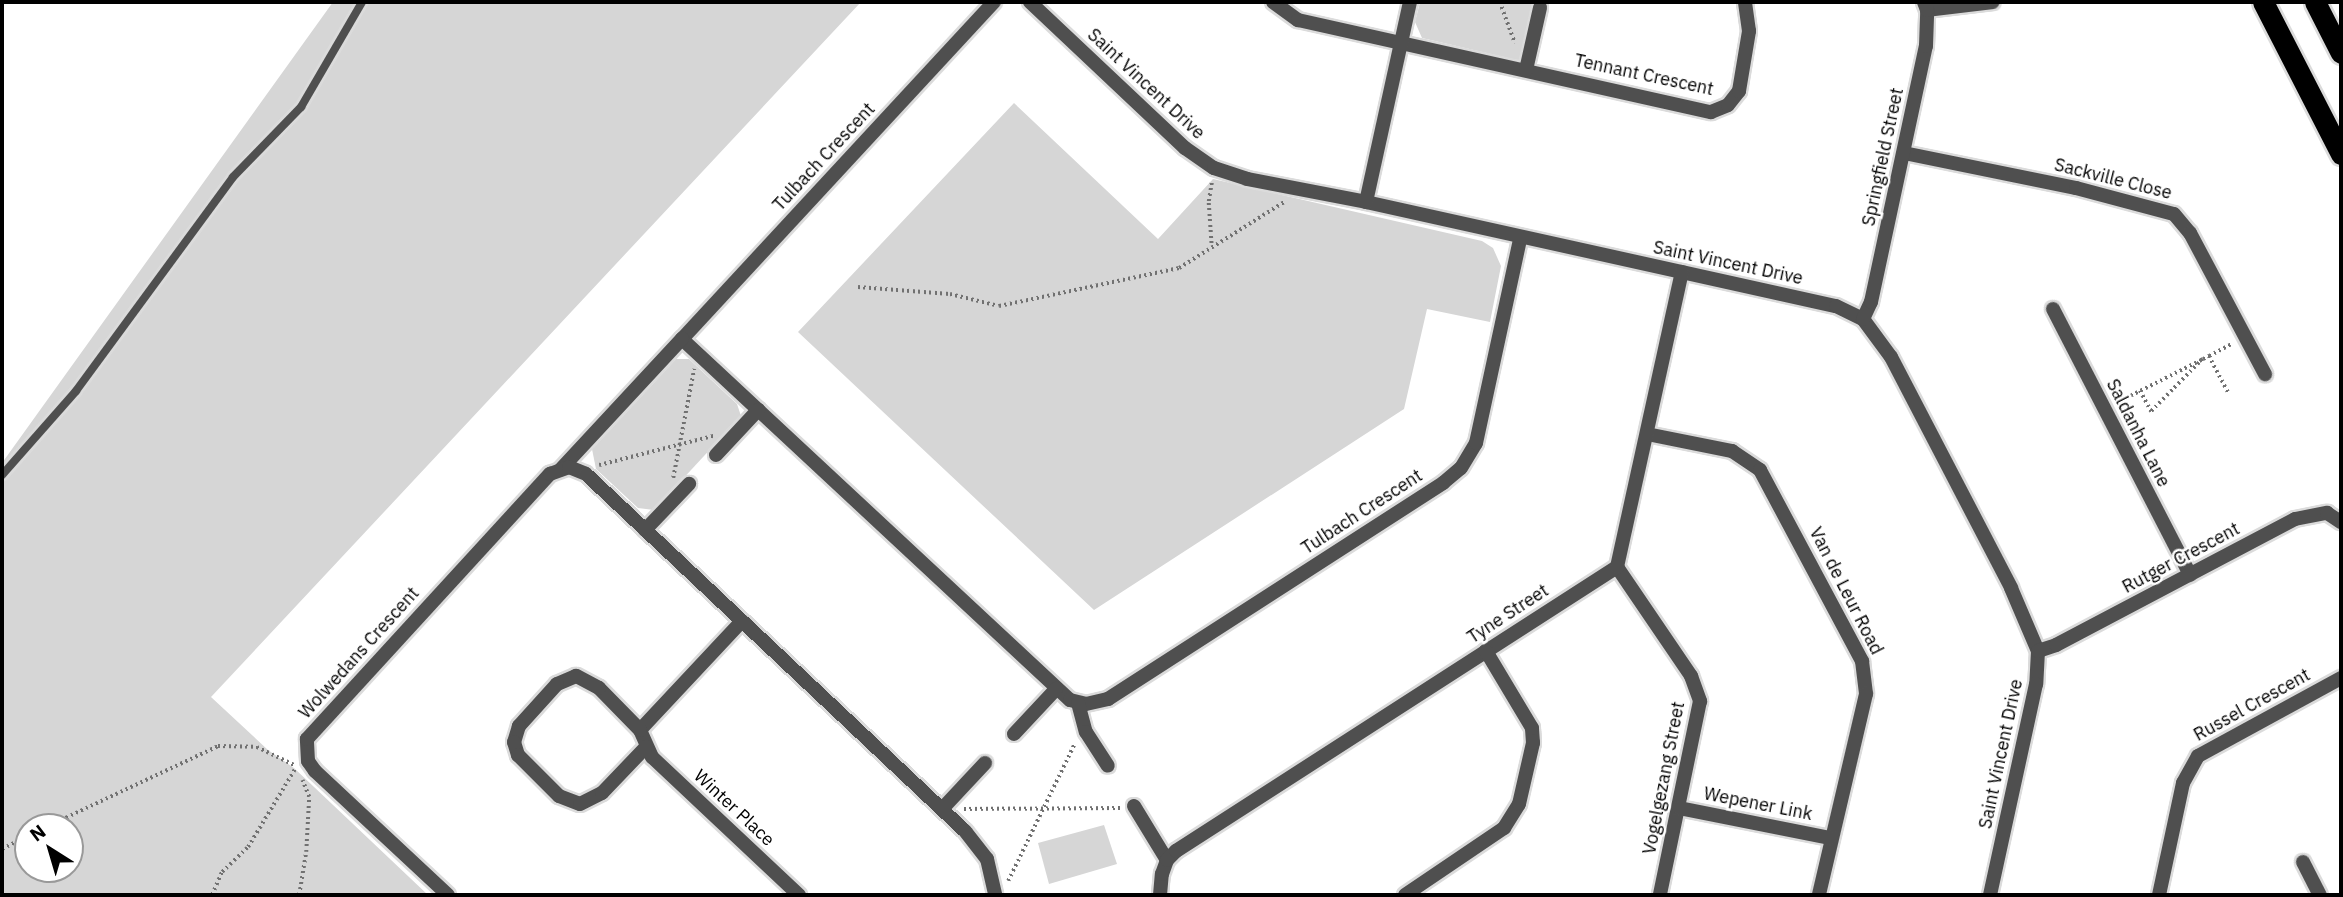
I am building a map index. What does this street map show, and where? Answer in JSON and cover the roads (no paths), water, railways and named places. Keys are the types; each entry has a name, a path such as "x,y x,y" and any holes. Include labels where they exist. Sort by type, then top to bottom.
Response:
{"highway":[{"path":"2263,2 2341,154"},
{"path":"2315,2 2341,53"}],"street":[{"name":"Tulbach Crescent","path":"644,379 994,2"},
{"name":"Saint Vincent Drive","path":"1030,2 1185,148 1214,168 1247,179 1366,202 1520,239 1836,306 1863,319 1891,357 2011,588 2038,650 2036,684 1990,895"},
{"name":"Tennant Crescent","path":"1273,2 1298,20 1401,44 1528,64 1711,112 1720,110 1739,91 1749,31 1745,2"},
{"path":"1366,202 1410,2"},
{"path":"1926,6 1993,2"},
{"name":"Springfield Street","path":"1863,319 1871,302 1926,46 1926,6"},
{"path":"1528,64 1540,8"},
{"name":"Sackville Close","path":"1904,153 2076,188 2174,214 2190,233 2264,374"},
{"name":"Tulbach Crescent","path":"1078,703 1093,704 1108,699 1444,483 1461,468 1476,443 1520,239"},
{"path":"1617,567 1682,272"},
{"name":"Saldanha Lane","path":"2053,309 2190,575"},
{"path":"682,339 1056,689 1078,703 1086,732 1108,766"},
{"name":"Wolwedans Crescent","path":"448,895 302,764 307,739 550,474 561,469 644,379"},
{"path":"716,455 758,410"},
{"name":"Van de Leur Road","path":"1647,434 1732,450 1760,470 1862,661 1866,694 1830,838 1819,895"},
{"path":"561,469 569,467 580,470 965,831 987,859 995,892"},
{"path":"645,530 689,484"},
{"name":"Rutger Crescent","path":"2038,650 2056,645 2295,519 2327,513 2341,523"},
{"name":"Tyne Street","path":"1167,860 1176,851 1617,567"},
{"name":"Vogelgezang Street","path":"1617,567 1698,691 1699,713 1660,895"},
{"path":"640,730 743,621"},
{"path":"1405,895 1504,828 1519,804 1533,743 1532,728 1486,651"},
{"name":"Winter Place","path":"646,747 601,793 580,804 559,796 518,755 514,742 519,726 557,684 576,676 599,688 640,730 652,757 799,895"},
{"name":"Russel Crescent","path":"2159,895 2183,783 2198,756 2341,678"},
{"path":"1014,734 1056,689"},
{"path":"942,809 985,763"},
{"path":"1134,806 1167,860 1160,895"},
{"name":"Wepener Link","path":"1679,808 1830,838"},
{"path":"2303,862 2320,895"}],"lane":[{"path":"2,475 76,391 233,177 301,107 362,2"}]}
